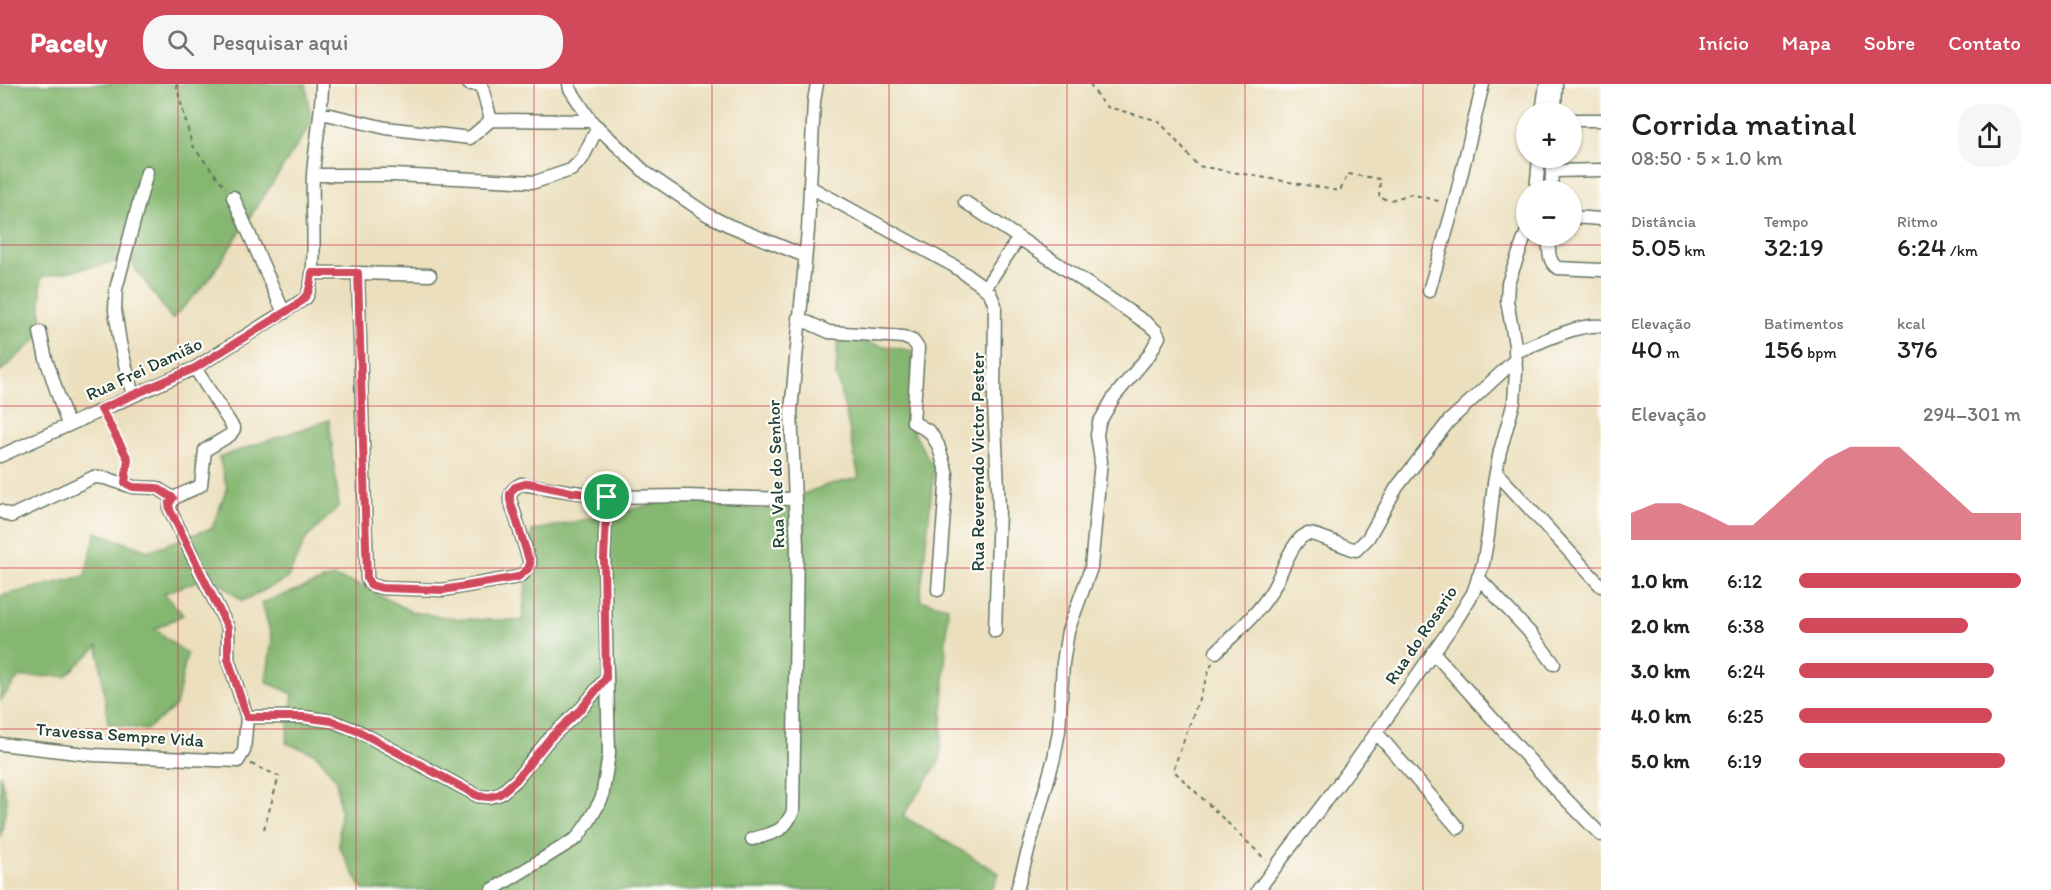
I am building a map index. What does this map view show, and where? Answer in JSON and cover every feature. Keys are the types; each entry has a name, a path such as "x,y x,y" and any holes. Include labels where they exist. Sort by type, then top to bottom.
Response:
{"street":[{"name":"Rua Frei Damião","path":"0,456 195,368 306,298 310,291 312,273 313,175 322,113 322,84"},
{"path":"469,84 482,84 491,120"},
{"path":"569,84 570,89 595,124 646,173 701,211 728,225 805,256"},
{"name":"Rua Vale do Senhor","path":"752,839 779,831 789,822 793,811 797,546 793,499 791,412 817,84"},
{"path":"1429,291 1454,205 1484,84"},
{"path":"1543,102 1546,84"},
{"path":"1555,102 1556,84"},
{"path":"322,113 386,128 470,138 491,120 595,124"},
{"path":"1582,120 1601,120"},
{"path":"313,175 535,182 571,170 582,159 595,124"},
{"path":"1552,168 1552,180"},
{"path":"1552,171 1601,170"},
{"path":"133,396 120,343 115,309 116,289 147,172"},
{"path":"810,187 954,266 987,290 1018,239"},
{"path":"233,197 284,313"},
{"path":"965,202 1148,324 1159,337 1149,355 1114,397 1099,423 1097,435 1101,461 1100,481 1091,568 1068,631 1055,749 1017,890"},
{"path":"1582,218 1601,219"},
{"name":"Rua do Rosario","path":"1258,890 1376,732 1455,622 1473,593 1483,564 1496,472 1514,402 1515,356 1507,301 1508,283 1522,246"},
{"path":"1550,246 1551,261 1558,268 1601,270"},
{"path":"312,273 430,275"},
{"path":"358,273 367,579 371,585 382,588 443,590 518,577 528,569 530,563 510,500 510,493 515,487 528,483 607,497 685,496 793,499"},
{"name":"Rua Reverendo Victor Pester","path":"987,290 995,305 994,402 999,509 995,631"},
{"path":"798,318 829,332 903,337 913,340 918,348 914,422 930,432 938,445 947,474 938,590"},
{"path":"1216,652 1262,604 1276,584 1301,537 1313,534 1348,548 1356,550 1361,547 1397,487 1449,421 1515,356 1575,329 1601,326"},
{"path":"40,332 46,359 68,425"},
{"path":"195,368 234,429 231,435 205,450 201,485 173,498 169,504 228,628 228,659 247,717 244,751 239,760"},
{"path":"1496,472 1601,586"},
{"path":"0,511 11,516 94,477 125,483 133,487 157,488 173,498"},
{"path":"492,890 577,838 602,798 609,754 604,559 607,497"},
{"path":"1478,577 1532,635 1554,664"},
{"path":"1433,652 1551,784 1601,835"},
{"path":"247,717 303,717 332,721 360,732 478,796 489,797 500,794 516,780 550,738 582,708 606,678"},
{"path":"1376,732 1458,828"},
{"name":"Travessa Sempre Vida","path":"0,744 94,755 239,760"}],"path":[{"path":"176,84 192,145 233,197"},
{"path":"1090,84 1104,106 1159,121 1198,166 1340,191 1348,174 1380,179 1379,198 1391,200 1411,194 1454,205"},
{"path":"101,409 128,459 125,483"},
{"path":"1216,652 1173,770 1275,868"},
{"path":"239,760 279,776 264,829"}],"green space":[{"path":"0,84 306,84 311,124 208,281 172,319 129,259 41,277 41,335 0,372"},
{"path":"838,338 913,351 910,426 934,469 920,600 948,607 940,760 903,816 999,873 992,890 363,890 339,847 340,810 336,779 316,754 286,743 293,694 266,682 272,639 262,603 332,577 358,584 412,612 460,619 522,621 532,531 683,498 761,510 827,485 859,478 836,375"},
{"path":"329,420 339,506 306,539 287,579 242,601 212,576 164,593 183,615 155,629 187,654 176,706 146,730 108,723 98,646 66,676 19,677 0,701 0,596 85,576 96,532 148,551 212,528 227,488 219,457"},
{"path":"0,774 7,802 0,838"}],"route":[{"path":"312,273 358,273 367,579 371,585 382,588 443,590 518,577 528,569 530,563 510,500 510,493 515,487 528,483 607,497 604,559 606,678 582,708 550,738 516,780 500,794 489,797 478,796 360,732 332,721 303,717 247,717 228,659 228,628 170,510 169,504 173,498 157,488 133,487 125,483 128,459 101,409 195,368 295,306 306,298 310,291 312,273"}]}
